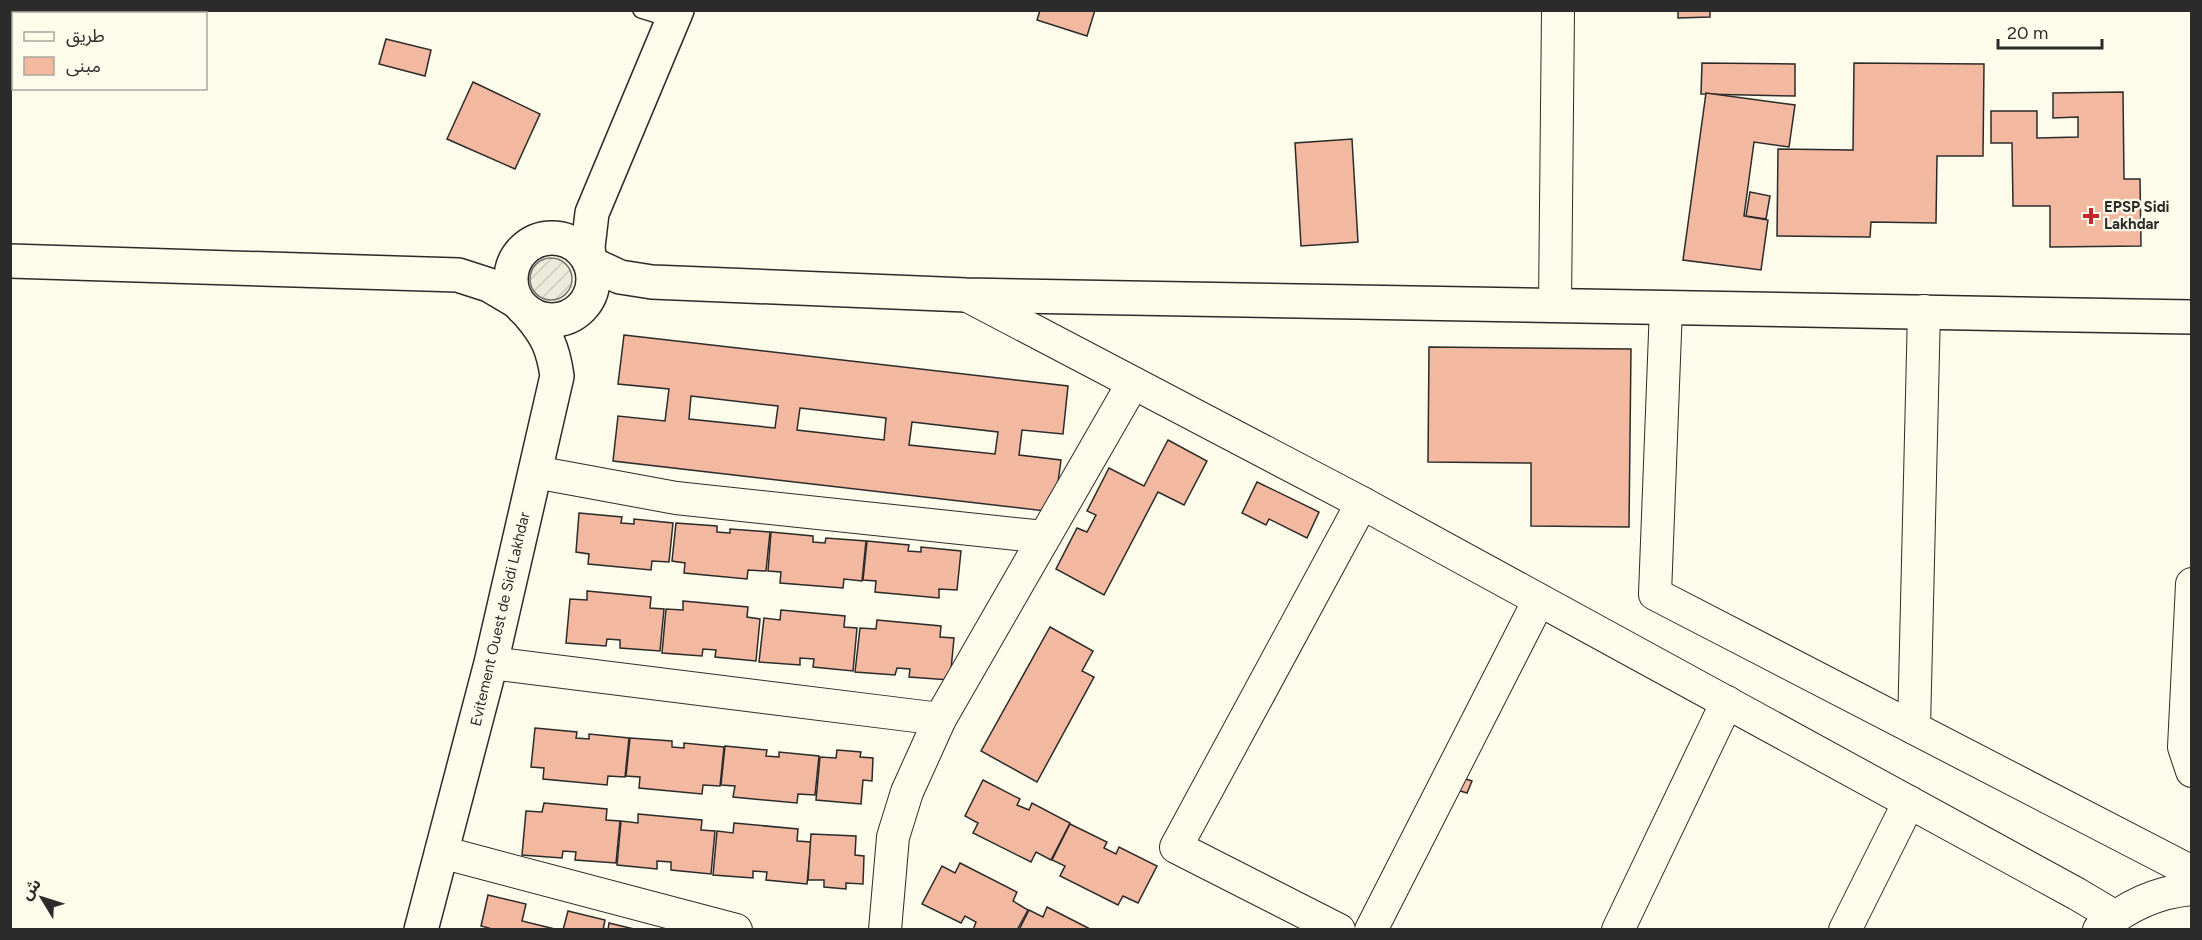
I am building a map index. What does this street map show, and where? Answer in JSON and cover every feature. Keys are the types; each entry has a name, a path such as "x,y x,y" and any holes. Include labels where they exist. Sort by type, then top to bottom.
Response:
{"main road":[{"path":"557,376 557,362 564,335 591,288 592,275 588,247 592,213 675,15"},
{"path":"522,307 512,288 511,274 515,261 579,213 604,182"},
{"path":"458,275 535,244 564,240 579,249 590,263 620,277 652,282 966,295 2192,317"},
{"path":"10,261 458,275 489,285 545,319 562,319 582,306 625,285 652,282"},
{"name":"Evitement Ouest de Sidi Lakhdar","path":"421,930 491,663 557,376 553,352 544,331 522,307"}],"street":[{"path":"1555,305 1558,10"},
{"path":"966,295 1362,503 2077,894 2106,923 2149,898 2176,890 2192,889"},
{"path":"1666,307 1655,594 2192,872"},
{"path":"1914,728 1924,311"},
{"path":"885,930 893,837 907,792 940,719 1133,382"},
{"path":"535,472 676,498 1044,537"},
{"path":"1339,930 1176,847 1362,503"},
{"path":"2192,584 2184,747 2192,771"},
{"path":"1371,930 1539,600"},
{"path":"491,663 940,719"},
{"path":"1618,930 1727,702"},
{"path":"1845,930 1909,802"},
{"path":"441,852 736,930"}],"lane":[{"path":"641,10 675,15"}],"shaded area":[{"path":"551,258 559,259 566,264 571,271 571,287 566,294 559,299 551,300 543,299 536,294 531,287 530,279 531,271 536,264 543,259"}],"building":[{"path":"1040,10 1095,10 1087,36 1037,20"},
{"path":"1678,10 1710,10 1710,17 1678,18"},
{"path":"386,39 431,50 425,76 379,64"},
{"path":"1702,63 1795,64 1795,96 1701,94"},
{"path":"1854,63 1984,64 1983,156 1937,156 1936,223 1871,222 1870,237 1777,236 1778,149 1853,150"},
{"path":"473,82 540,114 515,169 447,139"},
{"path":"2123,92 2124,179 2140,179 2141,246 2050,247 2050,206 2013,206 2012,143 1991,143 1991,111 2037,111 2037,138 2078,137 2078,117 2053,118 2053,93"},
{"path":"1706,93 1795,105 1789,147 1754,142 1744,216 1768,220 1761,270 1683,260"},
{"path":"1352,139 1358,242 1301,246 1295,143"},
{"path":"1750,192 1770,196 1766,219 1746,216"},
{"path":"624,335 1068,386 1063,434 1022,430 1019,455 1061,460 1054,512 613,461 618,416 665,421 669,389 618,384","holes":["691,396 778,406 775,428 689,419","800,408 886,418 884,440 797,430","912,422 998,432 995,454 909,445"]},
{"path":"1429,347 1631,349 1629,527 1531,526 1531,463 1428,462"},
{"path":"1168,440 1207,461 1184,505 1158,492 1104,595 1056,569 1077,528 1087,532 1096,515 1087,511 1109,468 1144,486"},
{"path":"1257,482 1319,512 1307,538 1269,519 1266,525 1242,513"},
{"path":"579,513 622,517 621,523 634,524 634,519 673,523 669,562 652,561 651,570 588,564 589,554 576,552"},
{"path":"676,523 717,526 717,532 730,533 730,529 770,532 766,571 748,570 747,579 684,573 685,563 672,561"},
{"path":"771,532 813,536 813,542 825,543 826,538 866,541 862,581 844,579 843,588 780,583 781,572 768,571"},
{"path":"867,541 909,545 908,551 921,552 921,547 961,551 957,590 939,589 939,598 875,592 876,581 863,580"},
{"path":"587,591 651,597 650,608 664,609 660,651 620,648 620,640 607,639 606,646 566,643 570,599 587,600"},
{"path":"683,601 748,607 747,617 760,619 756,661 715,657 716,650 703,649 702,656 662,653 666,609 683,610"},
{"path":"781,610 845,616 844,627 857,628 853,671 813,667 814,659 800,658 800,665 759,662 764,618 780,620"},
{"path":"877,620 941,626 940,637 954,638 950,680 909,677 910,669 897,668 895,675 855,672 860,628 876,629"},
{"path":"1050,627 1093,651 1082,671 1094,677 1037,782 981,751"},
{"path":"535,728 577,732 576,738 589,739 589,734 629,738 625,777 608,776 607,785 543,779 544,768 531,767"},
{"path":"630,738 672,741 672,747 684,748 684,743 724,747 720,786 703,785 702,794 639,788 640,777 626,776"},
{"path":"725,746 767,750 766,756 779,757 779,752 819,756 815,795 798,794 797,803 733,797 735,786 721,785"},
{"path":"837,750 861,752 860,757 873,758 872,781 863,780 861,804 816,800 820,757 836,758"},
{"path":"1448,773 1472,781 1467,793 1444,786"},
{"path":"983,780 1020,799 1017,805 1029,810 1032,803 1070,823 1051,860 1036,852 1031,862 973,833 978,823 965,816"},
{"path":"544,803 607,809 606,820 620,821 616,863 575,860 576,852 563,851 562,858 522,855 526,811 542,812"},
{"path":"638,814 702,820 701,830 715,831 711,874 671,870 671,862 657,861 657,869 617,865 621,821 638,823"},
{"path":"734,823 798,829 797,841 811,842 807,884 766,880 767,872 753,871 753,878 713,875 717,831 733,833"},
{"path":"1070,824 1107,842 1104,848 1116,854 1119,847 1157,866 1138,903 1123,896 1118,905 1060,876 1065,866 1052,860"},
{"path":"811,834 856,836 855,855 864,856 863,884 846,883 846,889 824,887 824,880 808,880"},
{"path":"960,863 1017,892 1013,901 1028,910 1017,930 973,930 976,922 965,916 961,923 922,904 942,866 955,873"},
{"path":"488,895 526,904 522,921 559,930 496,930 481,926"},
{"path":"1047,907 1092,930 1019,930 1029,910 1043,917"},
{"path":"568,911 605,920 603,930 563,930"},
{"path":"609,923 638,930 608,930"}],"place":[{"name":"EPSP Sidi Lakhdar","path":"2091,216"}]}
